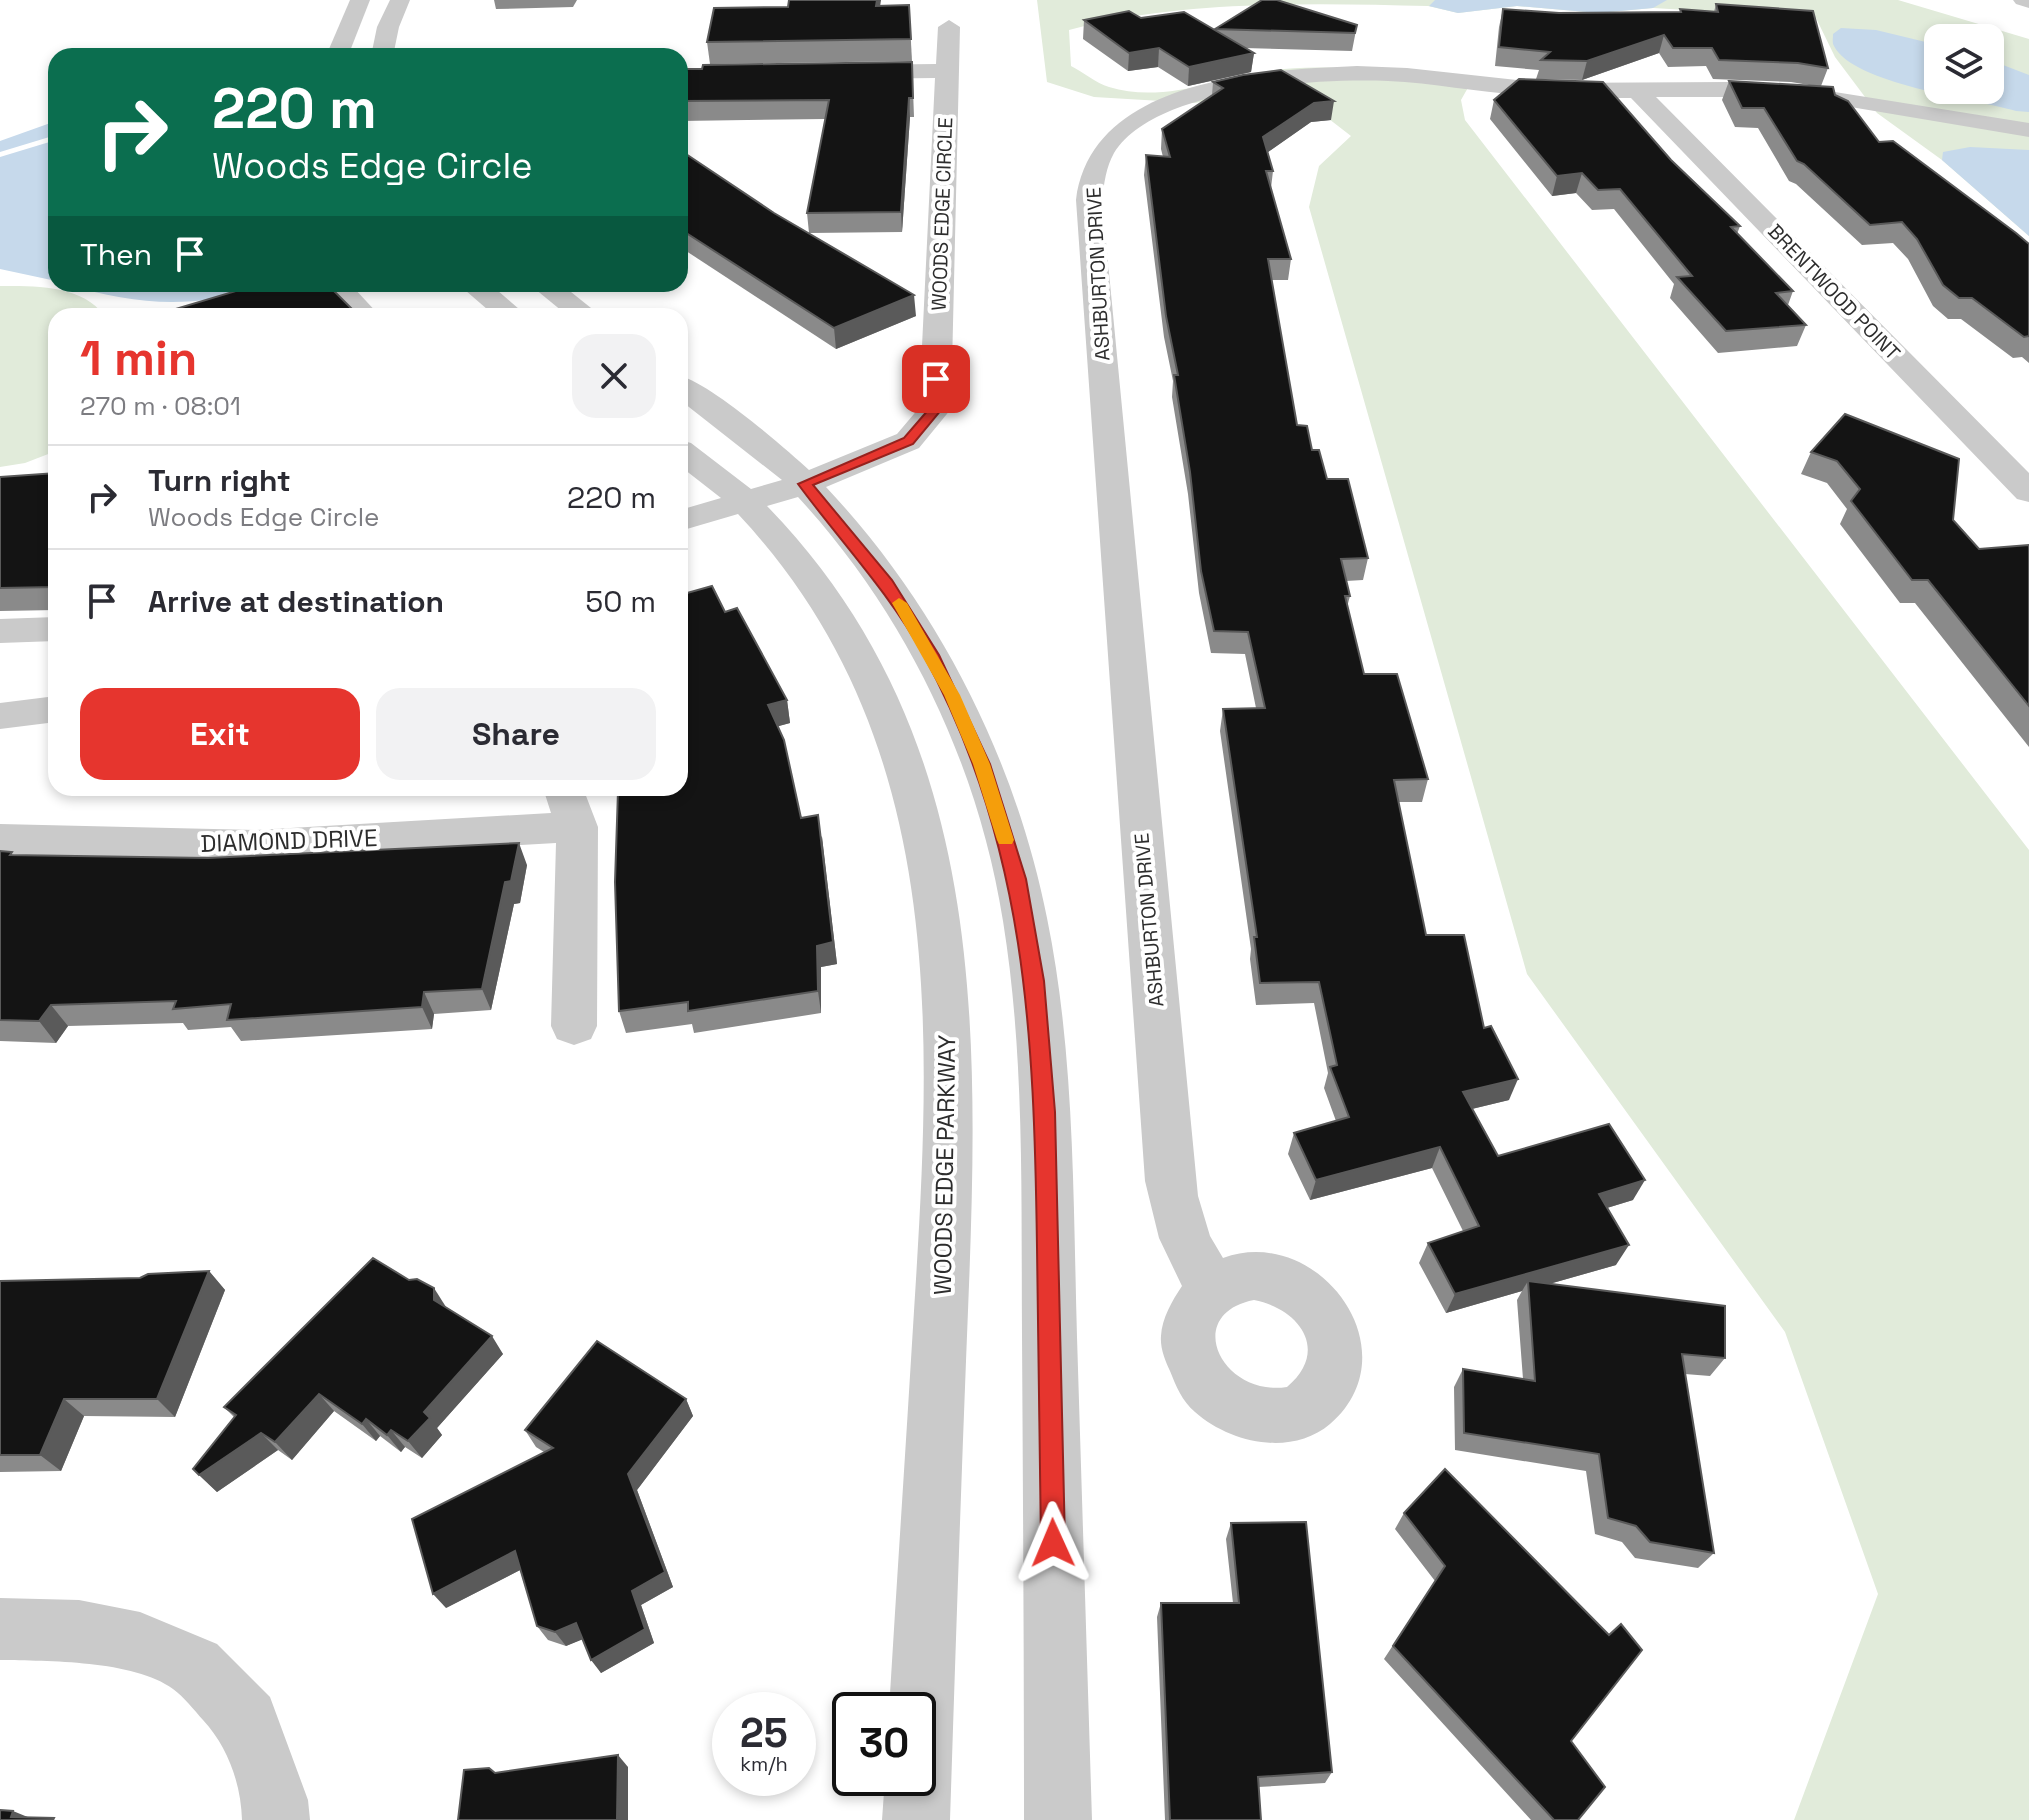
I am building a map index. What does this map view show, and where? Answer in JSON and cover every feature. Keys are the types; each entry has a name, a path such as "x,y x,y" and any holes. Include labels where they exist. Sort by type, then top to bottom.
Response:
{"street":[{"path":"340,48 360,0"},
{"path":"384,48 388,27 400,0"},
{"name":"WOODS EDGE CIRCLE","path":"688,519 805,484 908,441 935,409 949,27"},
{"path":"821,72 947,71"},
{"name":"ASHBURTON DRIVE","path":"1214,1289 1191,1254 1180,1230 1170,1181 1089,200 1095,168 1112,140 1145,116 1195,95 1267,79 1386,74 1536,90 1639,93 1706,88 1790,91 2029,130"},
{"name":"BRENTWOOD POINT","path":"1639,93 2029,492"},
{"path":"482,292 503,308"},
{"path":"554,292 576,308"},
{"path":"343,293 358,308"},
{"path":"688,391 748,435 805,484 887,583 927,647 952,695 982,764 1017,879 1035,981 1045,1112 1058,1820"},
{"name":"WOODS EDGE PARKWAY","path":"688,456 746,503 800,566 833,613 868,677 898,748 920,822 936,902 948,1029 950,1131 922,1692"},
{"path":"0,631 48,629"},
{"path":"0,716 48,710"},
{"name":"DIAMOND DRIVE","path":"0,839 256,845 570,808 574,1026"},
{"path":"0,1629 79,1631 140,1643 195,1666 247,1720 275,1800 276,1820"},
{"path":"916,1820 917,1796"}],"green space":[{"path":"1037,0 1898,0 1979,24 1924,24 1924,104 2004,104 2004,32 2029,39 2029,236 1942,160 1877,113 1835,57 1816,18 1653,8 1598,13 1517,6 1458,13 1428,6 1293,4 1155,13 1069,30 1071,66 1104,85 1131,92 1175,91 1284,69 1379,69 1474,77 1461,100 1465,120 2029,850 2029,1820 1794,1820 1878,1594 1785,1332 1527,974 1309,207 1319,166 1351,136 1285,85 1195,103 1094,97 1047,82"},
{"path":"0,286 43,287 48,288 48,292 68,292 84,298 97,308 48,308 48,454 25,463 0,467"}],"water":[{"path":"1435,0 1667,0 1653,8 1598,13 1517,6 1458,13 1429,6"},
{"path":"1841,28 1876,30 1924,42 1924,90 1889,80 1846,59 1834,46 1833,34"},
{"path":"2004,65 2029,75 2029,112 1986,104 2004,104"},
{"path":"48,124 48,137 0,152 0,141"},
{"path":"48,142 48,279 0,269 0,157"},
{"path":"1970,147 2029,150 2029,236 1942,160 1943,152"},
{"path":"96,292 244,292 218,298 168,302"}],"building":[{"path":"789,0 877,0 876,6 909,5 911,39 707,42 714,8 788,7"},
{"path":"1262,0 1277,0 1357,25 1355,33 1215,29"},
{"path":"1716,4 1813,11 1828,68 1798,63 1719,60 1712,48 1673,48 1664,35 1587,61 1541,60 1550,52 1499,47 1503,9 1559,13 1681,12 1680,9 1718,12"},
{"path":"1129,11 1141,18 1184,12 1254,53 1189,67 1159,48 1129,53 1084,20"},
{"path":"912,62 913,98 909,98 901,212 807,213 829,100 688,101 688,69 702,69 703,65"},
{"path":"1281,70 1334,101 1314,103 1263,137 1273,171 1266,171 1291,259 1268,259 1297,425 1307,426 1312,450 1319,450 1327,479 1348,479 1368,558 1341,559 1350,596 1345,596 1364,674 1397,674 1428,779 1394,780 1426,935 1464,935 1484,1028 1491,1026 1518,1079 1463,1092 1498,1156 1609,1124 1645,1180 1599,1194 1629,1245 1455,1294 1428,1243 1479,1226 1440,1147 1316,1180 1294,1133 1349,1117 1330,1067 1337,1065 1319,982 1260,983 1254,937 1257,937 1223,709 1265,708 1248,632 1214,631 1201,571 1190,472 1174,375 1178,375 1166,316 1146,155 1170,157 1162,129 1223,88 1213,82"},
{"path":"1519,79 1603,82 1671,160 1740,226 1731,227 1793,291 1776,293 1806,325 1726,331 1677,277 1692,276 1620,189 1598,190 1582,173 1557,176 1494,100"},
{"path":"1729,81 1833,87 1835,95 1848,101 1879,142 1893,141 2029,244 2029,336 2024,337 1972,298 1959,298 1943,285 1917,239 1902,222 1870,225 1797,161 1764,108 1742,108"},
{"path":"688,155 774,213 914,295 834,328 688,234"},
{"path":"233,292 335,292 351,308 179,308"},
{"path":"1845,414 1959,459 1953,520 1979,549 2029,545 2029,706 1928,580 1912,580 1851,501 1860,489 1837,461 1811,452"},
{"path":"48,474 48,587 0,588 0,477"},
{"path":"712,586 725,612 737,608 787,700 768,705 784,740 801,818 818,815 833,942 817,946 818,991 688,1011 688,1002 619,1011 615,882 618,796 688,796 688,593"},
{"path":"519,843 511,881 505,882 482,989 424,992 422,1007 227,1020 231,1004 173,1009 176,1001 51,1005 39,1021 0,1020 0,851 12,852 10,855 208,858"},
{"path":"373,1258 409,1280 417,1279 434,1288 434,1300 492,1336 424,1412 430,1418 408,1441 391,1430 387,1435 366,1419 362,1424 319,1394 275,1442 261,1433 199,1475 193,1469 236,1415 224,1407"},
{"path":"209,1271 157,1399 64,1399 40,1455 0,1455 0,1281 140,1278 148,1274"},
{"path":"1528,1281 1725,1306 1725,1358 1682,1354 1714,1553 1650,1542 1636,1526 1608,1518 1599,1454 1464,1433 1463,1369 1535,1381"},
{"path":"597,1341 686,1399 628,1474 665,1572 632,1591 645,1629 591,1660 576,1623 555,1632 537,1626 515,1551 433,1594 412,1519 553,1448 525,1430"},
{"path":"1445,1469 1609,1635 1621,1624 1642,1650 1571,1741 1605,1787 1578,1820 1554,1820 1393,1646 1445,1566 1404,1513"},
{"path":"1306,1522 1332,1772 1258,1777 1261,1820 1170,1820 1161,1603 1239,1603 1231,1523"},
{"path":"618,1755 617,1820 458,1820 464,1770 489,1768 495,1773"},
{"path":"0,1810 13,1811 11,1817 54,1818 0,1820"}],"slow traffic":[{"path":"899,603 921,636 952,695 982,764 1005,840"}],"route":[{"path":"936,379 935,409 908,441 805,484 887,583 921,636 952,695 982,764 1017,879 1035,981 1045,1112 1053,1543"}]}
